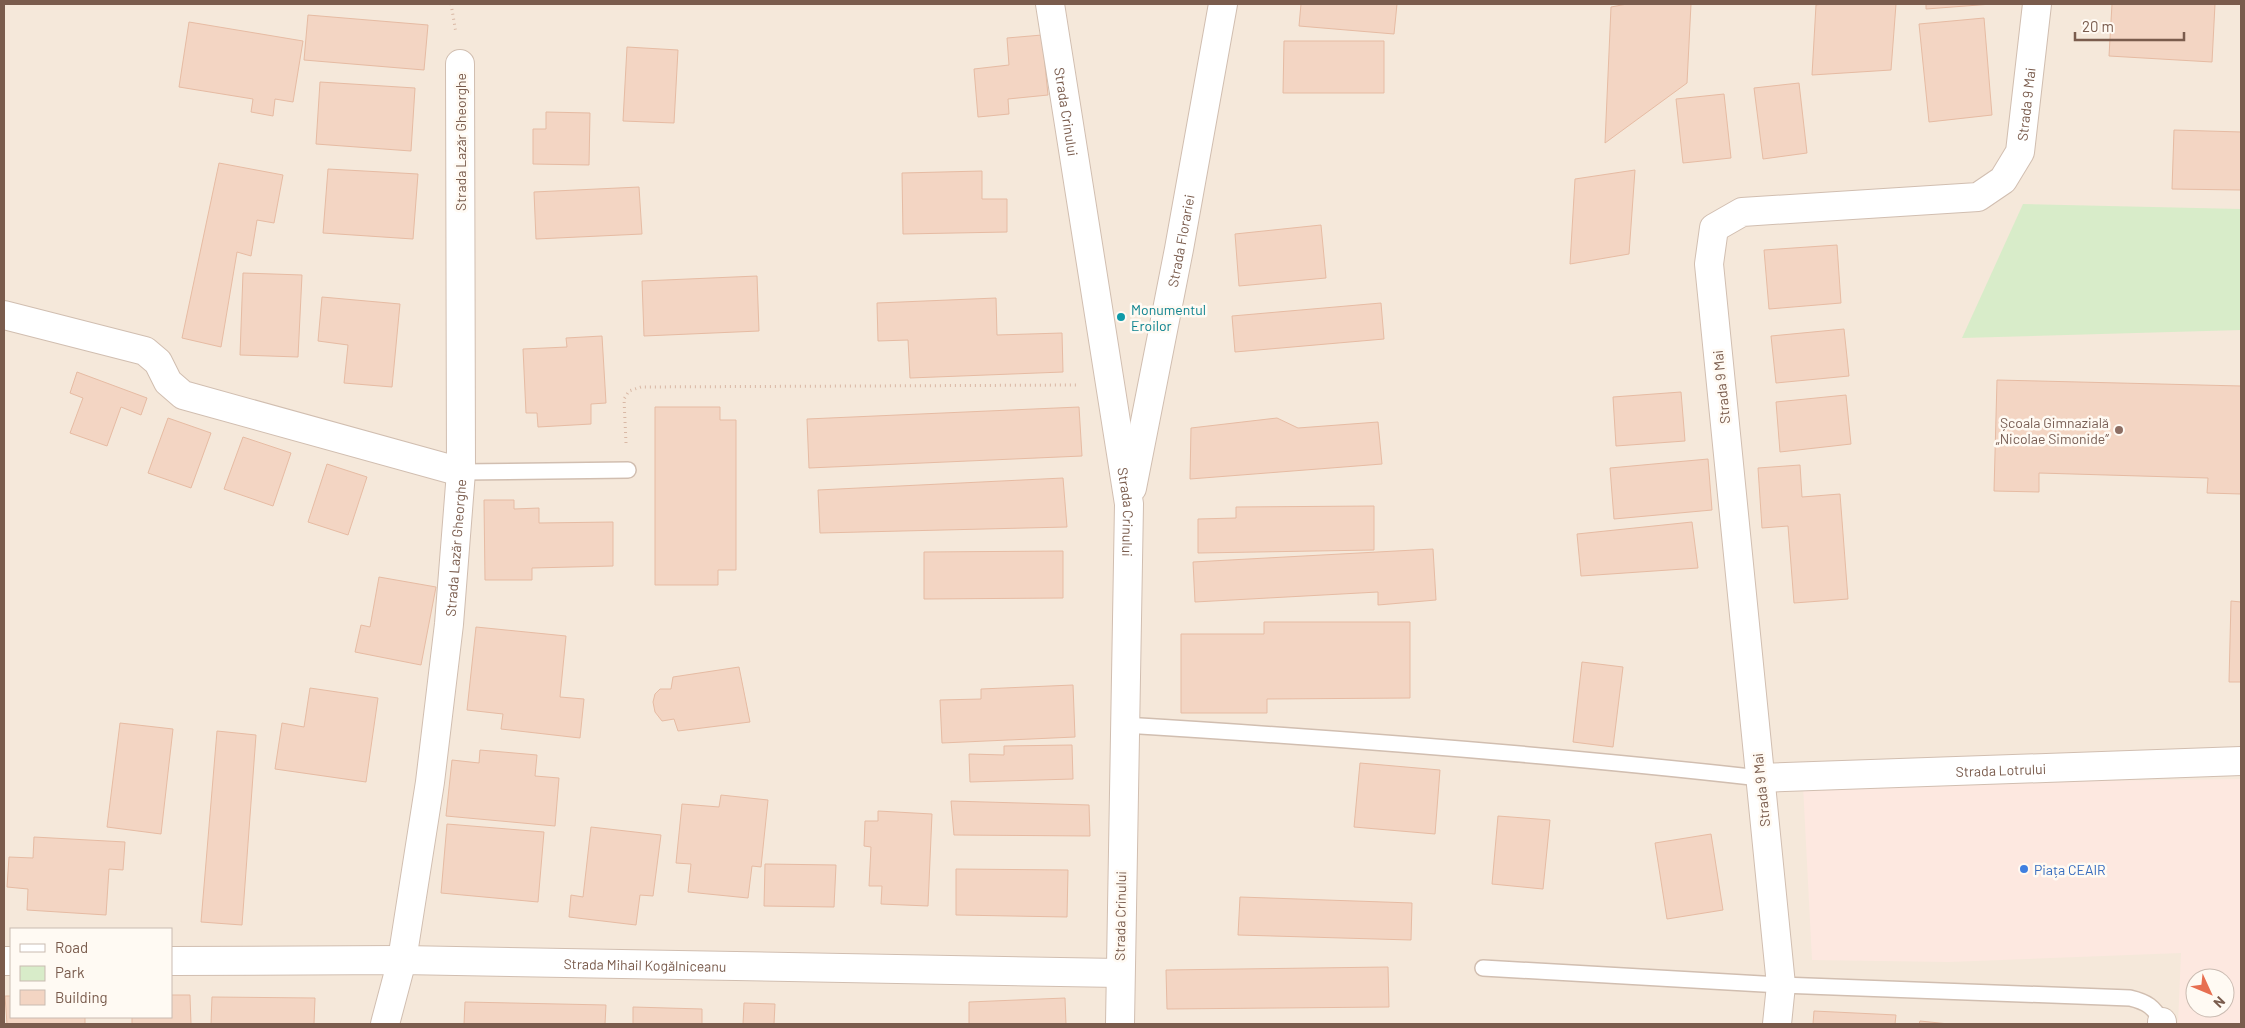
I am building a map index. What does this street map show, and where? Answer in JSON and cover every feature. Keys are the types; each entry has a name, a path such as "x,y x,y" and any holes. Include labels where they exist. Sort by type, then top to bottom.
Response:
{"street":[{"name":"Strada Crinului","path":"1050,4 1129,504 1119,973 1120,1024"},
{"name":"Strada Florariei","path":"1129,504 1179,249 1223,4"},
{"name":"Strada 9 Mai","path":"1777,1024 1781,985 1709,264 1714,228 1742,212 1978,197 2003,180 2020,152 2037,4"},
{"name":"Strada Lazăr Gheorghe","path":"385,1024 402,960 430,782 450,624 461,472 460,64"},
{"path":"4,315 146,351 158,362 168,382 182,395 461,472"},
{"name":"Strada Lotrului","path":"1760,778 2241,761"},
{"name":"Strada Mihail Kogălniceanu","path":"172,961 402,960 1119,973"}],"lane":[{"path":"461,472 628,470"},
{"path":"1124,725 1352,739 1598,760 1760,778"},
{"path":"1483,968 1781,985 2130,998 2145,1001 2155,1009 2162,1023"}],"path":[{"path":"628,470 624,399 630,391 641,387 1109,384"}],"shaded area":[{"path":"4,4 2241,4 2241,1024 4,1024"},
{"name":"Piața CEAIR","path":"2241,779 2241,1024 2178,1024 2181,953 1949,962 1812,960 1803,785"}],"green space":[{"path":"2023,204 2241,209 2241,330 1962,338"}],"building":[{"path":"1301,4 1397,4 1394,34 1299,26"},
{"path":"1627,4 1691,4 1687,83 1605,143 1611,7"},
{"path":"1896,4 1891,70 1812,75 1816,5"},
{"path":"1926,4 1992,4 1926,9"},
{"path":"2112,4 2215,4 2212,62 2109,56"},
{"path":"308,15 428,25 424,70 304,60"},
{"path":"1984,18 1992,115 1929,122 1919,24"},
{"path":"189,22 303,41 293,102 275,99 273,116 251,112 253,99 179,87"},
{"path":"1042,35 1048,95 1008,99 1009,114 978,117 974,69 1009,65 1007,38"},
{"path":"1284,41 1384,41 1384,93 1283,93"},
{"path":"627,47 678,50 674,123 623,121"},
{"path":"320,82 415,88 411,151 316,144"},
{"path":"1799,83 1807,153 1763,159 1754,88"},
{"path":"1724,94 1731,158 1683,163 1676,99"},
{"path":"546,112 590,113 589,165 533,164 533,129 546,129"},
{"path":"2174,130 2241,132 2241,190 2172,189"},
{"path":"219,163 283,175 274,223 257,220 251,256 237,252 221,347 182,338"},
{"path":"328,169 418,174 413,239 323,233"},
{"path":"1635,170 1629,254 1570,264 1575,179"},
{"path":"982,171 982,199 1007,199 1007,232 903,234 902,173"},
{"path":"639,187 642,234 536,239 534,192"},
{"path":"1321,225 1326,278 1239,286 1235,234"},
{"path":"1837,245 1841,303 1769,309 1764,250"},
{"path":"243,273 302,275 298,357 240,355"},
{"path":"757,276 759,331 644,336 642,281"},
{"path":"322,297 400,304 392,387 344,383 348,345 318,341"},
{"path":"996,298 997,335 1062,333 1063,372 910,378 908,340 878,341 877,303"},
{"path":"1381,303 1384,339 1235,352 1232,316"},
{"path":"1844,329 1849,376 1776,383 1771,336"},
{"path":"602,336 606,403 591,404 591,424 538,427 537,413 526,413 523,349 567,347 566,338"},
{"path":"77,372 147,398 141,415 121,407 107,446 70,433 83,398 70,393"},
{"name":"Școala Gimnazială „Nicolae Simonide”","path":"1997,380 2241,386 2241,494 2207,493 2208,478 2039,473 2039,492 1994,491"},
{"path":"1681,392 1685,441 1616,446 1613,397"},
{"path":"1846,395 1851,444 1780,452 1776,402"},
{"path":"655,407 720,407 720,420 736,420 736,570 718,570 718,585 655,585"},
{"path":"1079,407 1082,456 809,468 807,419"},
{"path":"168,418 211,433 191,488 148,473"},
{"path":"1277,418 1298,428 1378,422 1382,464 1190,479 1191,428"},
{"path":"243,437 291,453 273,506 224,489"},
{"path":"1708,459 1712,510 1614,519 1610,468"},
{"path":"327,464 367,477 348,535 308,522"},
{"path":"1800,465 1802,497 1840,494 1848,599 1794,603 1788,526 1762,528 1758,468"},
{"path":"1063,478 1067,527 820,533 818,490"},
{"path":"484,500 514,500 514,509 539,508 539,523 613,522 613,566 532,568 532,580 485,580"},
{"path":"1374,506 1374,550 1198,553 1198,519 1236,518 1236,507"},
{"path":"1692,522 1698,568 1581,576 1577,534"},
{"path":"1433,549 1436,600 1378,605 1378,592 1195,602 1193,562"},
{"path":"1063,551 1063,598 924,599 924,552"},
{"path":"379,577 436,587 421,665 355,652 361,625 370,627"},
{"path":"2231,601 2241,602 2241,682 2229,682"},
{"path":"1264,622 1410,622 1410,698 1267,699 1267,713 1181,713 1181,634 1264,634"},
{"path":"476,627 566,636 560,697 584,699 580,738 501,729 503,714 467,710"},
{"path":"1582,662 1623,667 1613,747 1573,742"},
{"path":"739,667 750,722 678,731 674,719 662,721 655,712 653,702 655,694 660,689 671,689 673,677"},
{"path":"1073,685 1075,737 942,743 940,700 981,699 981,689"},
{"path":"310,688 378,698 366,782 275,769 282,723 304,727"},
{"path":"120,723 173,729 161,834 107,827"},
{"path":"217,731 256,735 242,925 201,922"},
{"path":"1072,745 1073,779 970,782 969,754 1004,755 1004,746"},
{"path":"480,750 537,755 535,776 559,778 555,826 446,816 452,760 479,763"},
{"path":"1360,763 1440,770 1435,834 1354,827"},
{"path":"721,795 768,800 761,867 752,866 748,898 688,892 691,864 676,863 682,804 719,807"},
{"path":"951,801 1089,805 1090,836 954,835"},
{"path":"878,811 932,814 928,906 881,904 882,886 869,886 871,847 864,846 865,821 878,821"},
{"path":"1498,816 1550,820 1543,889 1492,884"},
{"path":"447,824 544,832 538,902 441,893"},
{"path":"591,827 661,835 653,896 640,895 636,925 569,917 571,895 583,897"},
{"path":"1711,834 1723,910 1667,919 1655,843"},
{"path":"34,837 125,842 123,870 109,869 106,915 27,910 28,889 7,887 9,857 33,858"},
{"path":"765,864 836,865 834,907 764,906"},
{"path":"956,869 1068,870 1067,917 956,915"},
{"path":"1240,897 1412,903 1411,940 1238,935"},
{"path":"1388,967 1389,1007 1167,1009 1166,970"},
{"path":"172,995 190,995 191,1024 132,1024 132,1018 172,1018"},
{"path":"5,996 10,996 10,1018 85,1018 85,1024 7,1024"},
{"path":"212,997 315,998 314,1024 211,1024"},
{"path":"1065,998 1066,1024 969,1024 969,1002"},
{"path":"465,1002 606,1005 605,1024 464,1024"},
{"path":"744,1003 775,1004 774,1024 743,1024"},
{"path":"633,1007 702,1009 702,1024 633,1024"},
{"path":"1814,1011 1896,1015 1895,1024 1813,1024"},
{"path":"1920,1021 1949,1024 1919,1024"}],"place":[{"name":"Monumentul Eroilor","path":"1121,317"},
{"name":"Școala Gimnazială „Nicolae Simonide”","path":"2119,430"},
{"name":"Piața CEAIR","path":"2024,869"}]}
